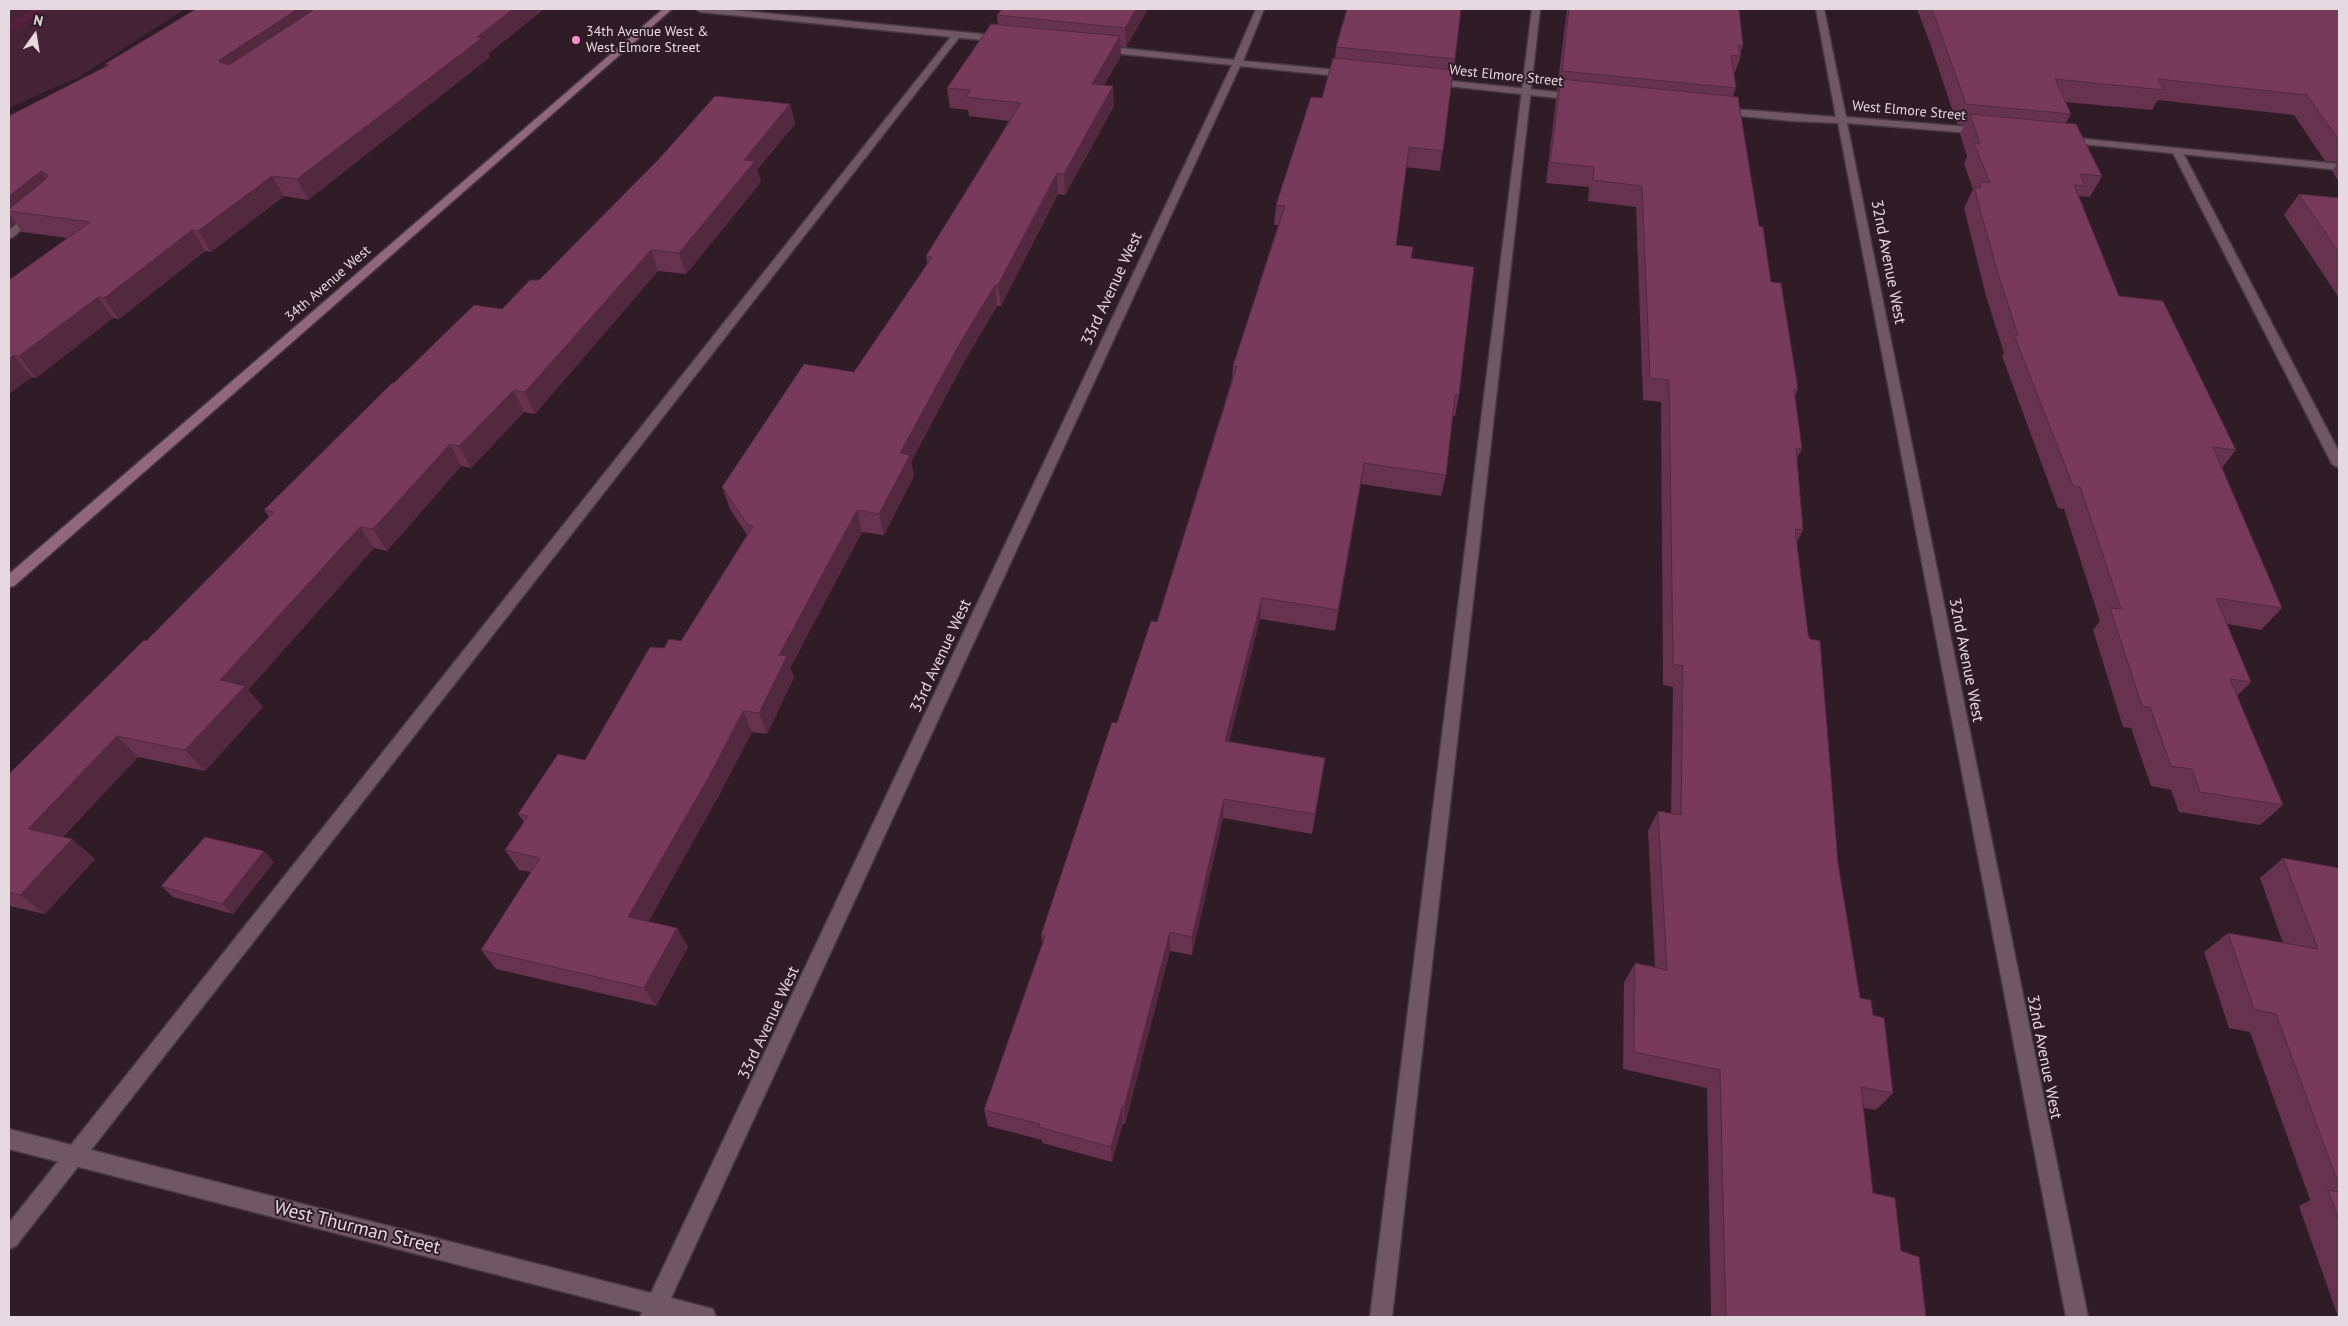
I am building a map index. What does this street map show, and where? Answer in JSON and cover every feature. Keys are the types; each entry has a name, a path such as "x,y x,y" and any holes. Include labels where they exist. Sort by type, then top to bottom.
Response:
{"street":[{"name":"34th Avenue West","path":"9,582 668,9"},
{"path":"700,9 1016,40"},
{"name":"33rd Avenue West","path":"654,1311 1237,62 1260,9"},
{"path":"1381,1317 1536,9"},
{"name":"32nd Avenue West","path":"1820,9 2077,1317"},
{"path":"9,1239 957,35"},
{"path":"1094,48 1361,75"},
{"name":"West Elmore Street","path":"1419,81 1582,97"},
{"name":"West Elmore Street","path":"1707,110 1792,118 1889,122 1988,132"},
{"path":"2058,139 2339,167"},
{"path":"2177,152 2339,464"},
{"path":"9,235 42,207"},
{"name":"West Thurman Street","path":"9,1139 654,1311 705,1317"}],"shaded area":[{"path":"9,9 185,9 79,77 9,108"}],"building":[{"path":"196,9 298,9 219,60 219,62 229,65 315,9 513,9 477,37 482,38 297,179 272,176 198,231 192,230 104,298 98,297 19,356 14,355 9,359 9,280 90,222 9,211 9,209 46,179 48,175 41,171 9,196 9,116 109,65 105,64"},
{"path":"1002,9 1136,9 1125,28 997,15"},
{"path":"1347,9 1461,9 1455,59 1336,47"},
{"path":"1569,9 1739,9 1743,46 1738,45 1741,56 1731,55 1736,88 1562,71"},
{"path":"1932,9 2339,9 2339,140 2307,95 2158,79 2164,90 2055,79 2071,114 1966,104"},
{"path":"991,24 1120,36 1092,84 1113,86 1064,174 1057,173 998,285 995,285 960,343 900,453 910,455 879,514 857,510 779,655 787,656 759,713 743,711 710,775 628,917 677,928 644,988 481,950 540,858 505,850 528,816 518,814 558,754 585,760 650,647 664,648 669,639 681,641 753,526 748,525 722,487 804,364 854,372 932,257 926,256 1021,103 966,97 970,90 947,88"},
{"path":"1333,58 1453,70 1443,151 1409,147 1396,245 1413,247 1411,258 1474,267 1459,395 1455,395 1446,475 1364,463 1338,610 1262,598 1225,741 1325,758 1315,814 1224,799 1192,937 1170,932 1124,1107 1122,1107 1111,1147 1039,1127 1040,1124 984,1110 1045,936 1041,935 1112,722 1117,723 1151,621 1157,622 1237,366 1233,366 1285,206 1276,205 1311,97 1322,98"},
{"path":"1561,79 1738,97 1759,226 1763,227 1771,282 1781,283 1798,389 1794,389 1802,449 1796,448 1803,530 1795,529 1808,634 1810,639 1820,641 1838,863 1860,998 1871,1000 1873,1015 1884,1018 1893,1093 1861,1087 1873,1193 1895,1198 1901,1251 1919,1257 1926,1317 1726,1317 1720,1070 1634,1052 1635,963 1667,970 1658,811 1681,815 1683,666 1673,664 1669,380 1650,378 1642,186 1593,180 1594,167 1550,162"},
{"path":"715,96 790,104 744,160 755,161 679,253 651,250 525,392 514,390 459,446 450,444 373,529 360,527 220,680 245,686 185,750 117,736 28,829 72,839 20,895 9,892 9,774 144,640 146,641 274,512 264,510 392,383 474,305 502,309 530,280 539,280 658,160"},
{"path":"1970,114 2076,124 2102,176 2080,174 2085,186 2074,185 2119,296 2163,301 2236,450 2213,447 2282,608 2216,598 2251,682 2230,679 2283,805 2200,792 2192,769 2171,766 2150,707 2142,706 2110,608 2121,609 2080,487 2073,486 2014,335 2018,335 1998,274 1974,187 1981,188 1980,182 1990,183 1974,143 1980,144"},
{"path":"2299,194 2339,198 2339,253"},
{"path":"205,837 264,851 222,904 161,886"},
{"path":"2283,858 2339,868 2339,1185 2276,1014 2254,1009 2228,933 2318,949"},
{"path":"2328,1190 2339,1192 2339,1220"}],"waterway":[{"path":"9,29 41,9"}],"place":[{"name":"34th Avenue West & West Elmore Street","path":"576,40"}]}
